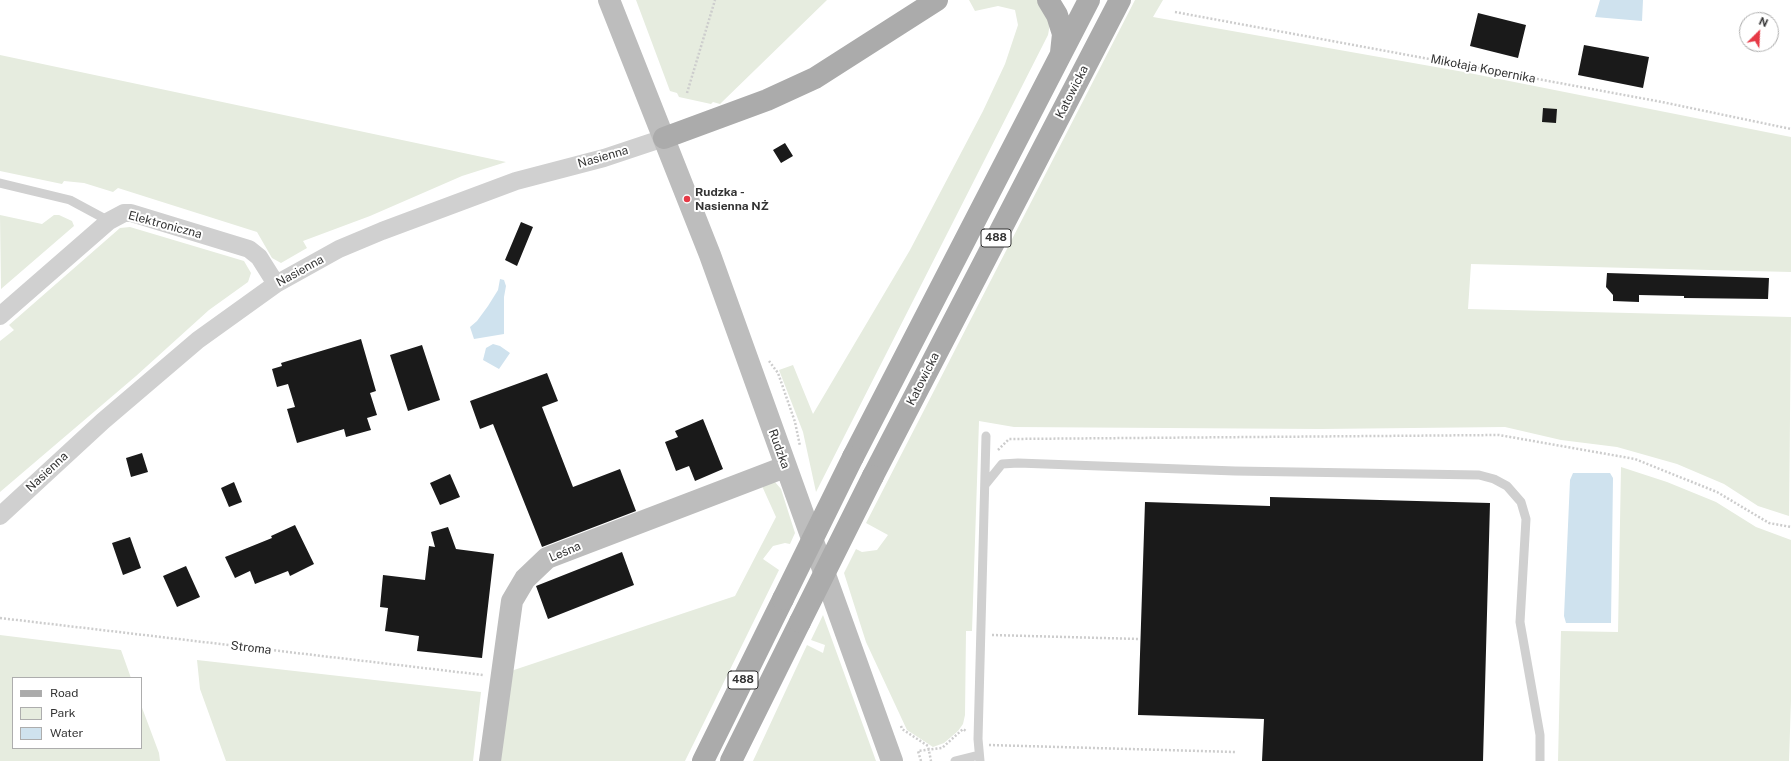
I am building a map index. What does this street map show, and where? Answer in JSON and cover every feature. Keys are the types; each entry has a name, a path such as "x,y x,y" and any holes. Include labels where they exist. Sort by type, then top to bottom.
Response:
{"main road":[{"path":"664,138 767,100 815,78 937,0"},
{"path":"1048,0 1057,15 1062,34 1061,56"},
{"name":"488","path":"703,761 854,457 1089,0"},
{"name":"Katowicka","path":"731,761 873,476 1120,0"},
{"path":"742,761 772,679"}],"street":[{"name":"Rudzka","path":"609,0 710,255 892,761"},
{"name":"Nasienna","path":"0,516 102,421 192,345 276,284 339,249 382,231 516,181 604,158 664,138"},
{"name":"Elektroniczna","path":"0,316 108,221 124,213 130,213 249,249 259,257 276,284"},
{"name":"Leśna","path":"490,761 512,601 525,579 547,558 785,467"}],"lane":[{"path":"0,183 70,200 108,221"},
{"path":"955,761 980,758 978,739 986,485 986,436"},
{"path":"986,485 1002,464 1018,463 1235,471 1480,475 1494,479 1507,486 1521,502 1526,519 1520,622 1540,735 1540,761"}],"path":[{"path":"687,93 714,0"},
{"name":"Mikołaja Kopernika","path":"1175,12 1662,102 1791,129"},
{"path":"986,461 1010,439 1499,435 1635,459 1717,492 1769,523 1791,527"},
{"name":"Stroma","path":"0,618 501,677"},
{"path":"981,635 1139,638"},
{"path":"921,761 918,751 942,748 963,729 965,724"},
{"path":"963,729 988,745 1235,752"}],"green space":[{"path":"636,0 827,0 720,104 713,102 711,104 679,97 677,93 670,91"},
{"path":"969,0 1038,0 1050,24 1048,35 816,492 803,432 779,370 793,365 813,414 910,250 983,111 1005,64 1018,25 1015,10 998,6 975,11"},
{"path":"1135,0 1163,0 1153,17 1464,72 1791,137 1791,272 1471,264 1468,309 1791,317 1789,516 1758,506 1724,484 1677,464 1617,447 1561,440 1505,427 1320,429 1014,427 979,421 972,631 966,631 965,715 963,724 958,731 944,743 933,747 907,730 866,642 844,573 856,549 862,552 877,550 888,535 866,523"},
{"path":"0,55 506,162 462,176 370,216 303,241 307,248 281,263 272,258 257,232 118,188 113,192 84,183 64,181 62,184 0,171"},
{"path":"0,215 42,224 54,215 59,215 72,221 74,226 1,289"},
{"path":"130,227 244,261 251,273 248,282 209,310 136,376 0,492 0,341 14,330 9,325 120,228"},
{"path":"1621,467 1667,482 1716,502 1756,527 1791,540 1791,700 1789,761 1558,761 1561,631 1618,632"},
{"path":"775,482 781,489 795,533 790,544 785,543 773,546 763,559 779,570 685,761 498,761 511,671 735,596 776,517 762,486"},
{"path":"823,615 876,761 753,761 807,645 823,653 825,645 811,640"},
{"path":"0,635 121,650 131,677 12,677 12,749 142,749 142,708 159,753 160,761 0,761"},
{"path":"197,660 481,692 473,761 226,761 200,689"}],"water":[{"path":"1600,0 1643,0 1642,21 1595,17"},
{"path":"500,279 504,280 506,286 504,297 504,334 474,339 470,327 477,321 498,290"},
{"path":"493,344 500,346 510,353 499,369 483,360 486,348"},
{"path":"1573,473 1610,473 1613,478 1611,623 1566,623 1564,616 1570,480"}],"building":[{"path":"1478,13 1526,25 1518,58 1470,46"},
{"path":"1584,45 1649,57 1643,88 1578,75"},
{"path":"1543,108 1557,109 1556,123 1542,122"},
{"path":"785,143 793,156 781,163 773,150"},
{"path":"521,222 533,227 517,266 505,260"},
{"path":"1607,273 1769,278 1768,299 1684,298 1684,296 1639,295 1639,302 1613,301 1613,295 1606,287"},
{"path":"361,339 376,391 370,393 377,415 367,418 371,430 346,437 344,429 297,443 287,409 295,407 288,384 277,387 272,369 282,366 281,363"},
{"path":"422,345 440,400 408,411 390,355"},
{"path":"547,373 558,401 542,407 573,487 620,469 636,511 542,547 493,424 480,429 470,401"},
{"path":"703,419 723,469 695,481 689,466 676,471 665,442 678,437 675,431"},
{"path":"142,453 148,472 131,477 126,458"},
{"path":"450,474 460,497 440,505 430,483"},
{"path":"234,482 242,502 229,507 221,488"},
{"path":"1270,497 1490,503 1483,761 1262,761 1264,719 1138,715 1145,502 1270,506"},
{"path":"295,525 314,564 290,576 288,571 255,584 250,571 235,578 225,557 272,538 271,536"},
{"path":"448,527 456,549 494,554 482,658 417,651 419,636 385,631 388,608 380,607 383,575 425,580 429,546 435,547 431,532"},
{"path":"130,537 141,568 123,575 112,543"},
{"path":"622,552 634,585 548,619 536,586"},
{"path":"186,566 200,597 177,607 163,576"}],"place":[{"name":"Rudzka - Nasienna NŻ","path":"687,199"}]}
